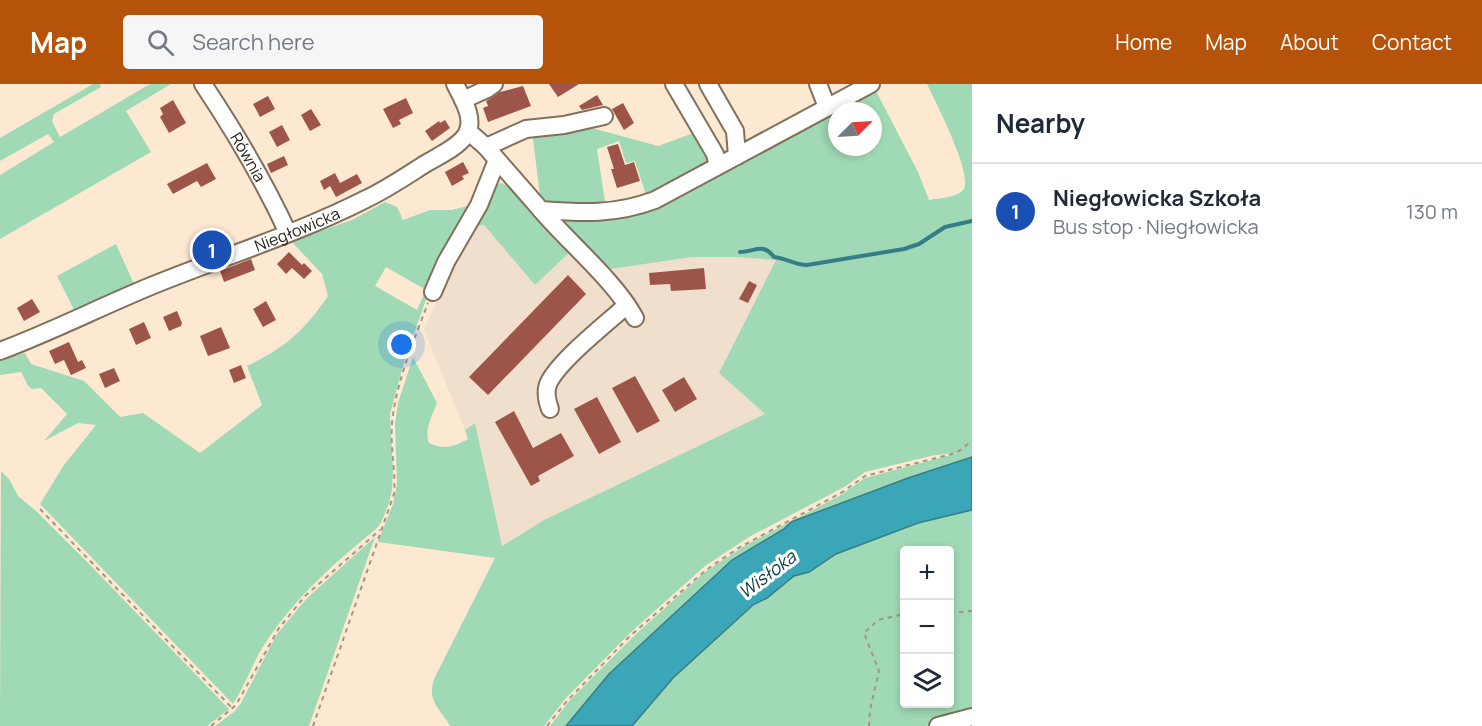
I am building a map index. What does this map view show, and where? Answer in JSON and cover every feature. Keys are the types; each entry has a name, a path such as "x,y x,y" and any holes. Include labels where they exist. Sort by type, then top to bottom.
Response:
{"street":[{"name":"Równia","path":"203,84 269,192 288,233"},
{"path":"455,84 469,118 468,131 486,147 631,312 581,347 553,376 548,383 547,390 550,409"},
{"path":"463,100 487,90 494,84"},
{"path":"674,84 715,154 718,166"},
{"path":"708,84 735,131 737,156"},
{"path":"818,84 827,107"},
{"path":"541,210 595,213 622,210 656,200 871,84"},
{"path":"486,147 526,129 564,125 603,116"},
{"name":"Niegłowicka","path":"0,351 52,331 137,291 288,233 368,198 454,145 468,131"},
{"path":"433,292 446,262 479,206 497,160"},
{"path":"938,726 972,717"}],"path":[{"path":"313,726 394,494 392,427 394,410 400,385 433,292"},
{"path":"547,726 567,701 630,636 706,570 740,547 841,493 865,476 956,453 972,441"},
{"path":"40,509 233,709"},
{"path":"211,726 233,709 264,654 305,596 380,530"},
{"path":"954,613 972,611"},
{"path":"869,726 870,710 879,671 864,633 878,620 900,615"}],"shaded area":[{"path":"484,225 535,285 572,250 604,270 692,257 737,256 777,260 719,373 766,414 544,520 501,546 475,423 465,430 424,330 459,250 472,227"}],"green space":[{"path":"93,84 100,84 101,87 54,114 52,121 60,137 150,84 171,84 126,111 151,152 0,239 0,175 54,142 48,134 0,161 0,138"},
{"path":"927,84 972,84 972,457 908,478 791,522 784,529 732,560 609,674 566,726 550,726 570,700 636,634 705,572 746,545 841,495 865,478 958,453 935,455 865,472 846,486 749,537 705,566 630,633 566,698 544,726 450,726 433,699 434,679 495,558 378,542 393,504 397,484 395,423 398,403 413,357 437,403 428,428 429,443 444,447 458,444 468,439 465,430 475,423 502,546 544,520 765,414 719,373 776,260 692,257 604,270 551,216 594,220 736,166 828,117 828,156 882,156 882,103 918,172 929,200 952,196 964,189 965,180 952,137"},
{"path":"876,91 882,102 855,102"},
{"path":"590,122 592,128 658,146 699,131 714,160 647,198 635,161 626,163 619,141 597,149 606,208 547,206 540,196 532,131"},
{"path":"501,183 512,188 572,250 535,285 484,225 472,227 496,185"},
{"path":"385,202 397,207 403,220 430,210 452,210 475,204 429,291 405,359 390,414 392,490 381,523 330,568 290,610 261,649 233,704 40,504 64,465 96,425 78,423 44,441 67,414 41,388 32,389 28,386 21,372 0,375 0,360 25,353 31,364 84,381 120,417 143,413 200,453 262,405 247,366 273,352 293,337 328,296 322,274 291,241 352,220","holes":["386,267 426,290 417,310 375,286"]},
{"path":"116,244 134,284 75,312 57,276"},
{"path":"1,471 9,479 18,496 92,567 229,709 207,726 0,726"},
{"path":"972,510 972,713 926,726 632,726 673,678 750,608 767,598 794,576 809,572 836,554 918,523"},
{"path":"375,537 309,726 215,726 235,711 241,703 277,634 307,598"}],"water":[{"name":"Wisłoka","path":"972,457 972,510 918,523 836,554 809,572 794,576 767,598 753,605 673,678 632,726 566,726 609,674 732,560 784,529 791,522 908,478"}],"building":[{"path":"549,84 579,84 558,97"},
{"path":"523,86 531,106 488,122 483,108 488,106 486,101 500,92"},
{"path":"597,95 603,105 582,110 579,106"},
{"path":"268,96 275,109 260,117 253,104"},
{"path":"406,98 413,113 399,120 401,124 393,128 383,109"},
{"path":"173,100 186,123 169,133 160,117 163,114 160,108"},
{"path":"623,103 634,123 624,130 612,109"},
{"path":"311,109 321,125 310,131 301,115"},
{"path":"445,120 450,128 432,141 425,131 439,121 440,123"},
{"path":"282,125 290,140 277,147 269,132"},
{"path":"618,144 625,165 634,162 640,181 617,188 607,147"},
{"path":"284,156 288,165 271,173 267,164"},
{"path":"463,162 469,173 462,176 464,179 452,186 445,172"},
{"path":"207,163 216,179 201,187 197,181 173,194 167,184"},
{"path":"335,173 340,183 357,174 362,183 336,197 330,186 324,190 320,181"},
{"path":"289,252 312,271 304,279 292,268 286,274 277,264"},
{"path":"251,259 255,270 224,282 220,271"},
{"path":"704,268 706,289 671,291 670,284 650,285 649,273"},
{"path":"568,275 586,294 488,395 469,377"},
{"path":"749,281 757,285 748,303 739,299"},
{"path":"32,299 40,312 24,321 17,308"},
{"path":"266,301 276,320 263,327 253,309"},
{"path":"177,311 181,326 169,331 163,317"},
{"path":"144,322 151,338 136,345 129,329"},
{"path":"221,327 230,348 208,356 200,336"},
{"path":"69,342 78,362 82,360 86,368 71,375 64,360 55,364 49,351"},
{"path":"241,365 246,378 234,383 229,370"},
{"path":"114,368 120,381 105,388 99,374"},
{"path":"635,376 660,421 637,433 612,388"},
{"path":"684,377 697,399 675,412 662,390"},
{"path":"597,397 621,442 599,454 574,409"},
{"path":"514,411 533,448 561,433 574,456 538,476 540,481 531,486 495,422"}],"waterway":[{"path":"740,252 762,249 770,252 774,257 807,265 904,249 919,244 945,227 972,221"}],"place":[{"name":"Niegłowicka Szkoła","path":"212,250"}]}
